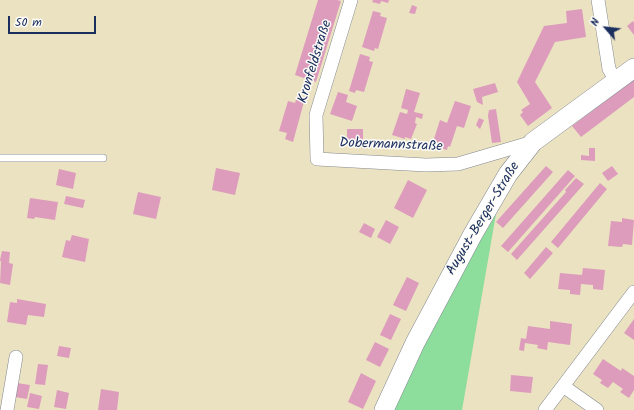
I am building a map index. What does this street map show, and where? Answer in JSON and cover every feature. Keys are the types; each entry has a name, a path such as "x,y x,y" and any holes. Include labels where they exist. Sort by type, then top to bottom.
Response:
{"street":[{"name":"Kronfeldstraße","path":"317,159 316,115 351,0"},
{"path":"598,0 609,69 616,81"},
{"name":"August-Berger-Straße","path":"384,410 414,343 473,234 508,174 533,142 634,68"},
{"name":"Dobermannstraße","path":"317,159 426,165 458,164 533,142"},
{"path":"545,410 633,294"},
{"path":"7,410 16,357"},
{"path":"564,386 597,410"}],"lane":[{"path":"0,158 103,158"}],"green space":[{"path":"496,214 462,410 393,410 433,320"}],"building":[{"path":"318,0 341,1 316,82 295,75"},
{"path":"373,0 389,0 388,3 381,1 380,4 372,2"},
{"path":"412,5 417,7 415,14 409,13"},
{"path":"582,9 586,37 555,42 535,82 552,108 528,126 520,115 523,112 521,110 530,104 517,82 544,26 567,23 566,11"},
{"path":"373,11 381,13 380,16 387,18 378,49 375,48 374,51 362,47"},
{"path":"633,21 634,23 634,35 627,26"},
{"path":"360,54 370,57 369,61 373,62 364,92 356,90 355,93 349,91"},
{"path":"634,80 634,97 581,137 572,126"},
{"path":"495,83 498,92 482,97 483,105 477,102 473,89"},
{"path":"406,89 420,93 414,112 423,114 422,119 416,117 415,123 417,124 411,139 405,137 405,139 392,135 400,112 407,114 408,110 401,108"},
{"path":"338,92 348,95 346,102 357,106 352,121 330,114"},
{"path":"297,96 305,98 293,142 285,139 287,133 279,131 288,101 295,103"},
{"path":"455,101 471,106 464,128 457,126 450,147 448,146 447,150 436,147 437,143 433,142 440,120 447,123"},
{"path":"496,109 501,142 492,143 488,116 489,110"},
{"path":"479,118 484,120 480,129 476,125"},
{"path":"347,129 363,129 363,145 349,147 349,144 347,144"},
{"path":"589,148 595,148 595,161 581,160 581,155 589,156"},
{"path":"546,166 553,172 503,228 496,222"},
{"path":"612,166 618,174 608,181 602,173"},
{"path":"216,168 240,173 235,195 212,190"},
{"path":"59,169 76,173 73,189 56,185"},
{"path":"568,170 575,176 508,252 501,246"},
{"path":"576,178 584,184 517,260 511,254 566,192 565,190"},
{"path":"408,180 427,190 413,218 394,208"},
{"path":"600,183 607,189 558,248 551,242"},
{"path":"138,192 161,197 156,219 133,214"},
{"path":"66,196 85,200 83,208 64,204"},
{"path":"30,198 58,202 55,220 35,217 34,219 27,218"},
{"path":"622,218 634,220 632,245 623,244 622,247 608,246 611,221 622,222"},
{"path":"386,220 399,227 390,244 377,237"},
{"path":"364,223 375,229 371,238 359,232"},
{"path":"72,235 89,239 85,262 62,257 66,240 70,241"},
{"path":"546,247 553,253 530,279 524,273"},
{"path":"2,251 10,252 9,263 13,264 10,285 0,283 0,260"},
{"path":"583,268 605,270 603,290 593,289 593,285 581,284 580,295 570,294 570,290 558,289 560,273 582,275"},
{"path":"407,277 419,283 406,311 393,305"},
{"path":"17,299 46,304 44,317 28,315 26,325 7,322 10,302 17,303"},
{"path":"390,314 401,319 391,340 380,335"},
{"path":"634,319 634,340 624,333"},
{"path":"550,321 572,324 570,345 548,342 547,350 537,348 538,345 525,343 524,351 519,350 521,338 526,339 528,326 550,329"},
{"path":"375,342 389,349 380,367 366,360"},
{"path":"59,346 71,348 69,358 57,356"},
{"path":"603,359 621,371 622,368 634,376 634,390 629,398 620,392 623,389 613,382 608,388 600,383 602,380 593,374"},
{"path":"38,364 48,365 45,385 35,384"},
{"path":"361,373 376,381 363,409 348,402"},
{"path":"511,375 533,377 531,393 510,391"},
{"path":"17,383 30,385 27,399 15,397"},
{"path":"101,389 119,392 117,410 98,410"},
{"path":"57,390 69,393 66,409 54,407"},
{"path":"30,393 42,396 39,409 27,407"}]}
